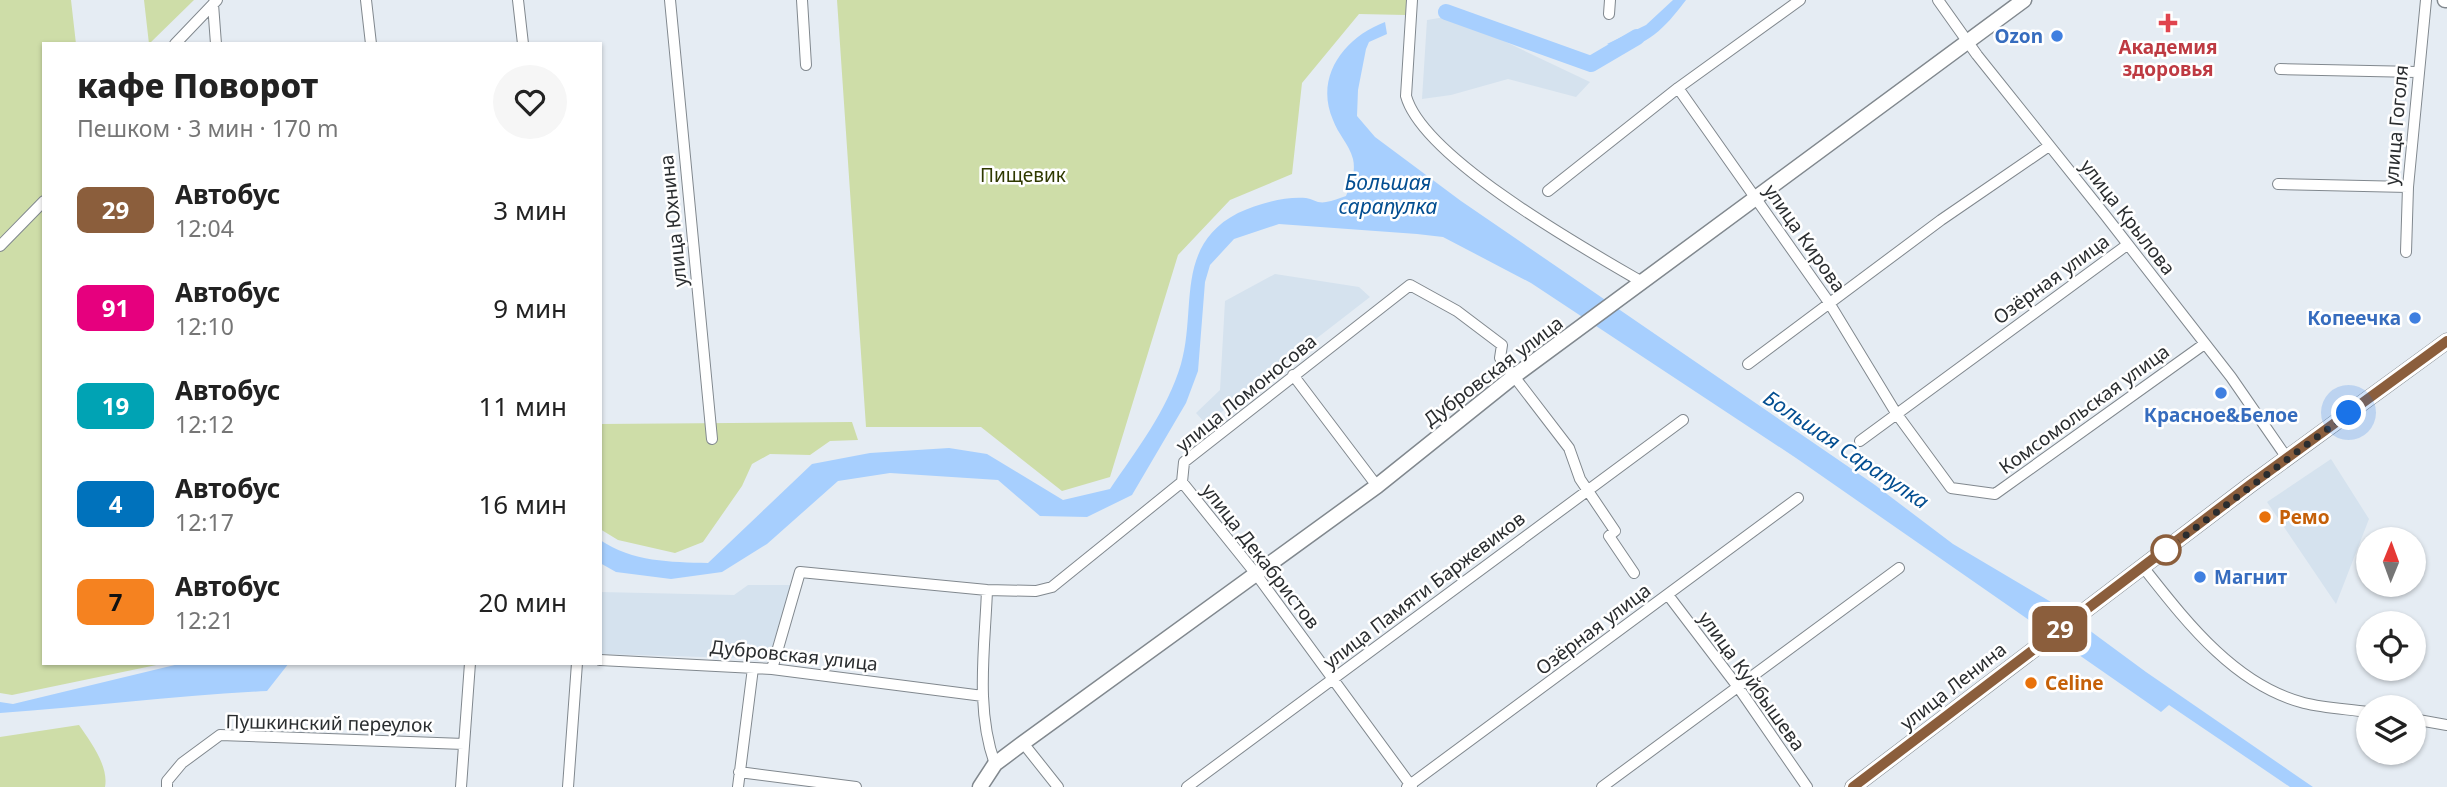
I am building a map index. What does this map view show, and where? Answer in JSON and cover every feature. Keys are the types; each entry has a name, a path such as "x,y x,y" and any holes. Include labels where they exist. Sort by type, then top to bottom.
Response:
{"street":[{"path":"366,0 371,42"},
{"path":"518,0 523,42"},
{"name":"улица Юхнина","path":"670,0 712,439"},
{"path":"802,0 806,65"},
{"path":"1412,0 1406,96 1409,107 1425,130 1463,165 1638,285"},
{"path":"1609,14 1610,0"},
{"path":"1548,191 1678,88 1800,0"},
{"name":"улица Крылова","path":"1938,0 1977,55 2203,345 2231,377 2287,458"},
{"name":"Дубровская улица","path":"987,775 1023,743 1377,486 1513,377 2024,0"},
{"name":"улица Гоголя","path":"2406,252 2417,72 2426,0"},
{"path":"177,42 215,2"},
{"path":"215,2 216,42"},
{"path":"2280,69 2417,72"},
{"name":"улица Кирова","path":"1678,88 1828,301 1896,413"},
{"path":"1748,364 1828,301 2049,146"},
{"path":"2278,184 2408,187"},
{"path":"0,246 42,203"},
{"name":"Озёрная улица","path":"1860,441 2127,245"},
{"name":"улица Ломоносова","path":"772,669 800,572 987,590 1036,591 1052,587 1182,482 1184,462 1410,285 1457,311 1502,345 1500,358 1513,377"},
{"name":"улица Ленина","path":"1853,787 2287,458 2447,341"},
{"name":"Комсомольская улица","path":"1896,413 1951,488 1995,494 2203,345"},
{"path":"1293,375 1377,486"},
{"path":"1513,377 1569,448 1587,490 1615,531 1609,536 1634,573"},
{"name":"улица Памяти Баржевиков","path":"1186,787 1683,420"},
{"name":"улица Декабристов","path":"1182,482 1256,574 1410,786"},
{"name":"Озёрная улица","path":"1410,786 1798,498"},
{"path":"2143,567 2188,625 2233,664 2275,693 2304,703 2356,710"},
{"path":"1602,787 1899,568"},
{"path":"987,590 983,696 987,775"},
{"name":"улица Куйбышева","path":"1668,595 1738,687 1807,787"},
{"name":"Дубровская улица","path":"602,660 772,669 983,696"},
{"path":"461,787 470,665"},
{"path":"568,787 577,665"},
{"path":"738,787 753,668"},
{"path":"2426,721 2447,725"},
{"name":"Пушкинский переулок","path":"167,784 182,763 219,735 464,744"},
{"path":"1023,743 1058,787"},
{"path":"739,772 856,787"}],"shaded area":[{"path":"1451,16 1590,82 1576,97 1508,79 1451,95 1422,99 1427,20"},
{"path":"1275,274 1359,287 1370,297 1206,424 1196,413 1220,390 1225,301"},
{"path":"2331,459 2369,519 2366,527 2356,527 2356,552 2336,604 2267,502"},
{"path":"748,585 794,585 771,659 602,654 602,592 734,595"}],"green space":[{"path":"0,0 71,0 76,42 42,42 42,665 156,665 12,695 0,693"},
{"path":"144,0 194,0 151,42 149,42"},
{"name":"Пищевик","path":"837,0 1407,0 1406,15 1359,14 1302,83 1292,174 1230,200 1178,255 1110,477 1062,491 981,427 866,427"},
{"path":"852,422 858,440 830,441 810,455 770,454 752,464 742,486 703,542 675,553 618,540 602,530 602,424"},
{"path":"79,725 101,762 105,787 0,787 0,737"}],"water":[{"path":"1673,0 1686,0 1662,28 1642,43 1619,47 1607,44 1646,25"},
{"name":"Большая сарапулка","path":"1385,22 1387,34 1369,42 1366,49 1358,90 1357,116 1375,137 1461,201 1875,485 1953,544 2051,602 2146,672 2313,787 2290,787 2169,705 2161,712 1796,458 1531,283 1443,237 1279,224 1234,239 1210,265 1205,282 1198,371 1186,403 1132,495 1087,517 1040,516 998,480 890,473 838,481 767,544 722,572 671,579 616,572 602,564 602,541 639,557 708,563 812,464 870,453 949,448 987,454 1063,500 1110,489 1150,429 1175,381 1185,343 1192,280 1204,243 1218,227 1238,213 1271,201 1306,198 1323,202 1346,196 1354,164 1335,125 1328,104 1327,88 1337,60 1357,37"},
{"path":"175,665 287,665 267,691 0,713 0,702 13,704"}],"waterway":[{"name":"Большая Сарапулка","path":"1446,12 1591,64 1637,37"}],"bus line":[{"name":"29","path":"1853,787 2250,485 2447,341"}],"place":[{"name":"Академия здоровья","path":"2168,23"},
{"name":"Ozon","path":"2057,36"},
{"name":"Копеечка","path":"2415,318"},
{"name":"Красное&Белое","path":"2221,393"},
{"name":"Ремо","path":"2265,517"},
{"name":"Магнит","path":"2200,577"},
{"name":"Celine","path":"2031,683"}],"route":[{"path":"2166,550 2349,413"}]}
